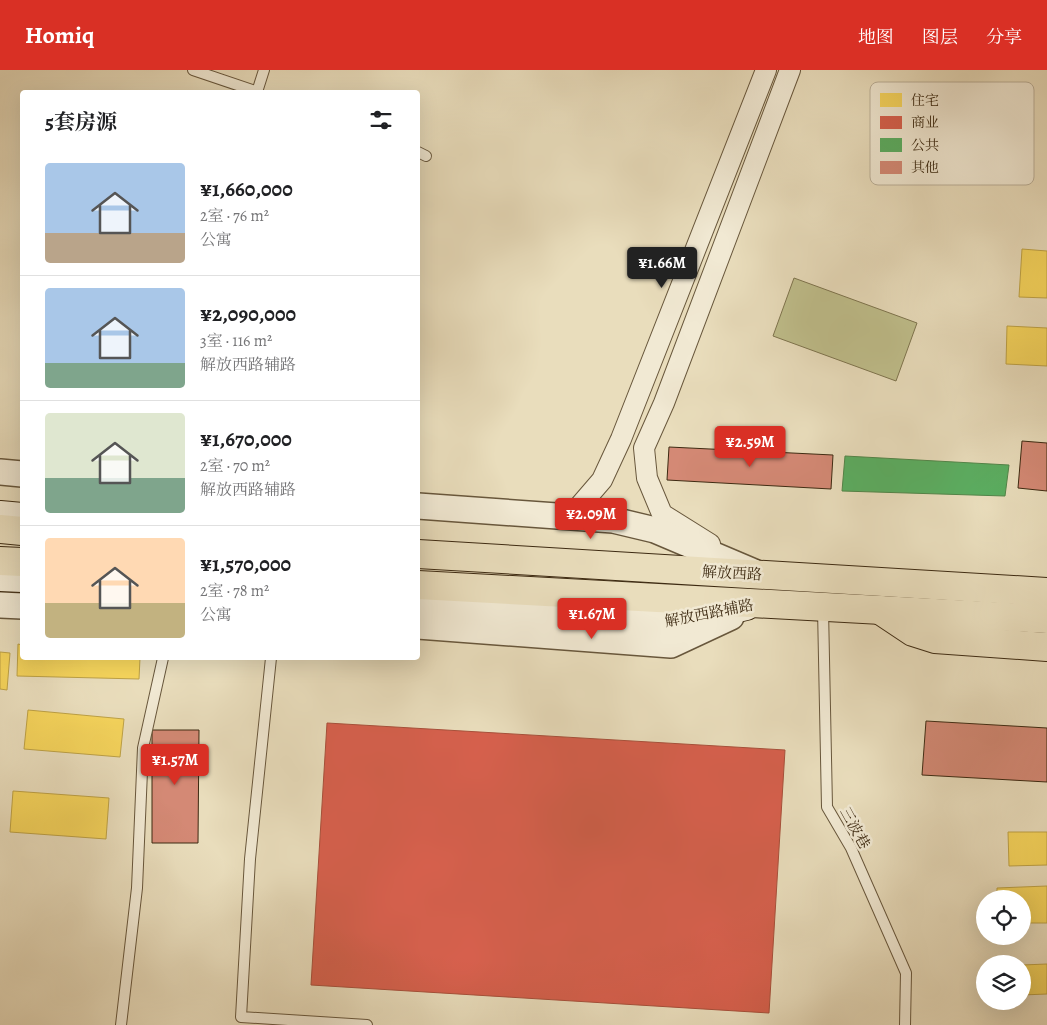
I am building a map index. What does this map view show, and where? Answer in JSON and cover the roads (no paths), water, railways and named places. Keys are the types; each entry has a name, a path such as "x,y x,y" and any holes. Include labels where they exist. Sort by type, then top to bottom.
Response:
{"main road":[{"path":"0,515 20,517"},
{"path":"0,530 20,531"},
{"name":"解放西路辅路","path":"420,548 761,575"},
{"name":"解放西路","path":"420,554 1047,592"},
{"path":"0,560 20,562"},
{"path":"0,577 20,578"},
{"name":"解放西路","path":"420,585 762,602 1047,619"},
{"name":"解放西路辅路","path":"420,606 669,624 762,602"},
{"path":"878,609 913,632 935,638 1047,646"}],"street":[{"path":"571,516 602,480 622,439 766,70"},
{"path":"761,575 662,514 646,478 644,448 664,403 790,70"},
{"path":"0,472 20,474"},
{"path":"420,506 613,520 655,530 761,575"},
{"path":"420,626 671,645 762,602"},
{"path":"0,605 20,606"}],"lane":[{"path":"193,70 251,90"},
{"path":"258,90 264,70"},
{"name":"三波巷","path":"823,606 827,807 851,848 906,974 905,1025"},
{"path":"121,1025 137,888 143,748 163,660"},
{"path":"271,660 250,859 241,1017 367,1025"}]}
